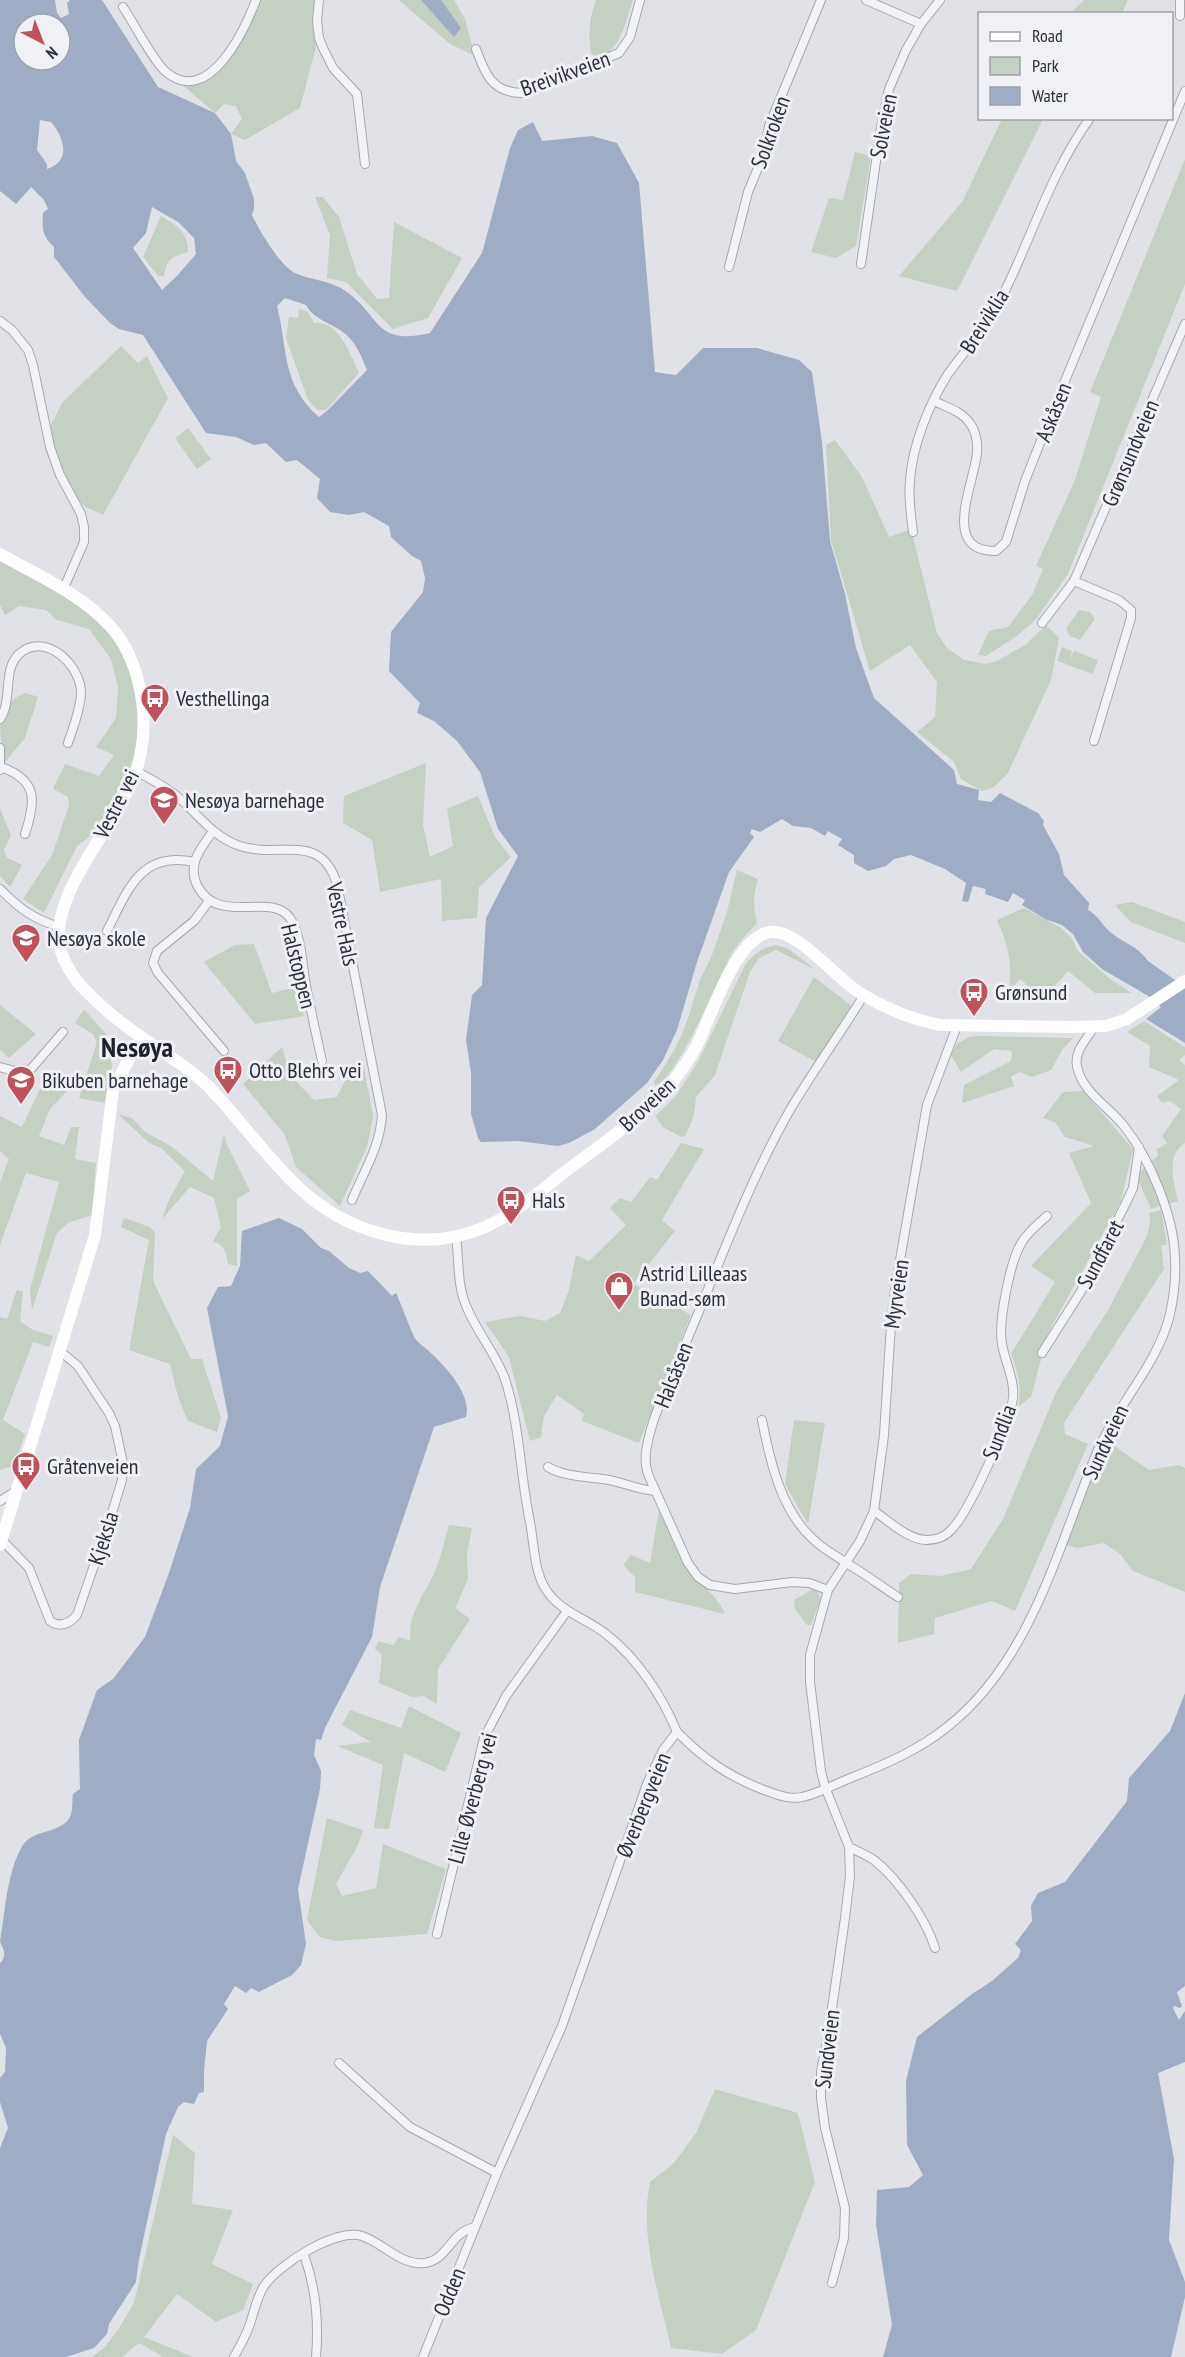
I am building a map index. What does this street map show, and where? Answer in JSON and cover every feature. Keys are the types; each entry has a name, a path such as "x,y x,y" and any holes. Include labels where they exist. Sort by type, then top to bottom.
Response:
{"street":[{"path":"123,7 158,64 174,77 192,80 206,76 228,54 242,33 256,0"},
{"path":"319,0 317,21 323,48 333,68 357,94 365,164"},
{"name":"Breivikveien","path":"476,49 482,67 491,81 508,92 521,93 619,53 630,37 640,0"},
{"name":"Solkroken","path":"729,267 748,192 763,156 769,126 821,0"},
{"path":"866,0 921,24"},
{"name":"Solveien","path":"861,264 881,127 890,89 906,51 921,24 940,0"},
{"path":"1179,18 1180,0"},
{"name":"Askåsen","path":"934,401 957,412 968,420 973,429 977,452 963,519 965,534 977,549 983,552 996,551 1006,542 1025,481 1185,91"},
{"name":"Breiviklia","path":"913,532 909,480 916,449 934,401 948,375 981,333 999,303 1049,186 1089,120"},
{"path":"0,321 12,330 28,350 50,447 60,475 81,514 84,542 63,590"},
{"name":"Grønsundveien","path":"1042,623 1074,581 1185,324"},
{"name":"Vestre vei","path":"0,554 63,590 107,622 120,638 141,690 144,714 136,771 75,883 59,927"},
{"path":"1074,581 1119,600 1131,610 1131,618 1094,741"},
{"path":"0,719 5,711 10,670 15,659 29,647 47,647 59,653 78,680 80,700 68,743"},
{"path":"0,748 1,768 15,772 24,779 34,800 26,834"},
{"name":"Vestre Hals","path":"136,771 178,797 213,831 231,843 258,850 308,851 318,854 334,875 382,1115 380,1136 375,1153 352,1200"},
{"path":"213,831 194,862 195,882 209,901 194,921 157,951 153,963 158,973 224,1050"},
{"path":"107,931 131,885 146,869 170,860 194,862"},
{"path":"0,889 35,919 59,927 62,951 71,973 89,994 148,1042 131,1055 113,1090 95,1235 1,1542"},
{"name":"Halstoppen","path":"209,901 235,908 272,908 281,910 288,916 293,925 300,951 322,1061"},
{"name":"Broveien","path":"148,1042 205,1084 288,1177 331,1214 355,1226 392,1236 424,1240 456,1236 490,1225 519,1206 649,1108 684,1067 739,956 756,938 772,932 780,932 794,938 834,974 864,995 897,1012 928,1023 957,1026 1094,1027 1117,1024 1138,1013 1185,981"},
{"name":"Halsåsen","path":"828,1590 809,1583 792,1582 735,1589 710,1586 698,1577 688,1563 645,1468 645,1456 650,1432 736,1223 791,1109 864,995"},
{"name":"Myrveien","path":"825,1787 810,1682 810,1655 828,1590 860,1541 874,1511 884,1435 891,1324 898,1273 927,1105 957,1026"},
{"name":"Sundveien","path":"677,1732 725,1772 779,1795 801,1798 900,1757 948,1727 1000,1671 1034,1612 1099,1449 1149,1361 1170,1315 1175,1257 1167,1214 1149,1161 1124,1125 1081,1079 1077,1059 1080,1047 1094,1027"},
{"path":"0,1067 18,1072 31,1069 63,1032"},
{"path":"131,1055 131,1044 136,1032"},
{"name":"Sundfaret","path":"1042,1353 1080,1293 1126,1203 1133,1188 1139,1147"},
{"name":"Sundlia","path":"874,1511 906,1533 924,1540 938,1538 951,1531 962,1514 1005,1429 1013,1397 1001,1337 1012,1263 1022,1241 1047,1216"},
{"name":"Øverbergveien","path":"456,1236 459,1280 464,1300 473,1321 494,1355 511,1401 526,1505 540,1576 550,1594 567,1611 604,1633 629,1656 663,1701 677,1732 663,1750 647,1784 562,2026 475,2227"},
{"name":"Kjeksla","path":"1,1542 29,1568 50,1620 55,1624 64,1625 72,1621 77,1615 112,1513 122,1480 123,1463 115,1426 109,1413 78,1366 60,1352"},
{"path":"762,1420 781,1491 794,1516 814,1540 898,1597"},
{"path":"548,1467 554,1471 656,1491"},
{"path":"0,1501 16,1491"},
{"name":"Lille Øverberg vei","path":"437,1934 484,1738 506,1696 567,1611"},
{"name":"Sundveien","path":"825,1787 849,1847 850,1876 821,2071 821,2098 825,2128 845,2208 844,2238 832,2283"},
{"path":"849,1847 871,1858 899,1885 931,1934 935,1948"},
{"path":"339,2063 410,2127 497,2173"},
{"path":"234,2357 249,2328 264,2287 283,2265 332,2239 345,2235 362,2236 407,2260 426,2263 445,2252 464,2229 475,2227"},
{"name":"Odden","path":"423,2357 475,2227"},
{"path":"304,2255 312,2276 316,2305 318,2329 316,2357"}],"green space":[{"path":"254,0 320,0 320,32 300,108 245,140 231,134 242,119 236,106 224,104 215,113 170,74 188,80 207,72 227,56"},
{"path":"399,0 454,0 465,19 475,56 450,44"},
{"path":"596,0 633,0 617,42 612,49 597,58 591,53 589,32"},
{"path":"1084,0 1128,0 1122,12 1072,12"},
{"path":"1002,120 1042,120 957,291 899,276 962,202"},
{"path":"855,152 871,156 856,246 836,258 811,252 829,198 843,200"},
{"path":"1185,159 1185,284 1068,574 1036,619 1017,636 986,656 978,655 989,631 1008,627 1032,595 1043,569 1036,566 1075,480 1101,397 1090,392"},
{"path":"315,197 323,197 339,217 357,274 377,299 389,298 394,222 462,258 428,318 393,329 346,282 327,278 330,235"},
{"path":"161,216 177,226 184,234 188,252 171,259 164,276 158,276 143,257"},
{"path":"299,309 308,312 314,323 323,324 337,332 359,373 326,410 317,410 308,400 286,338 289,317 298,318"},
{"path":"121,346 138,363 147,356 168,398 103,515 86,507 73,493 48,431 62,403"},
{"path":"188,428 211,459 197,469 175,438"},
{"path":"835,440 862,477 889,537 911,529 937,633 947,648 964,660 985,664 997,661 1025,645 1046,625 1059,638 1051,680 1008,773 994,787 982,791 961,779 954,762 917,732 935,717 937,682 910,645 870,671 831,540 826,445"},
{"path":"0,561 60,593 85,610 116,639 129,664 140,719 137,748 130,771 98,830 77,846 44,913 23,899 52,855 69,805 68,797 53,789 65,764 99,776 114,755 96,747 116,718 118,688 111,659 89,629 57,620 46,610 19,606 5,615 0,605"},
{"path":"1079,610 1090,612 1095,619 1080,640 1070,636 1066,629"},
{"path":"1062,647 1072,651 1070,660 1074,651 1098,660 1093,674 1057,661"},
{"path":"26,693 38,697 25,738 5,762 0,724 14,699"},
{"path":"426,763 423,825 430,857 453,846 447,809 478,796 495,837 511,857 479,887 477,918 442,921 441,879 380,892 372,840 343,823 344,796"},
{"path":"0,809 11,835 4,850 7,858 22,865 10,887 0,876"},
{"path":"737,870 758,879 754,901 757,923 731,955 674,1066 664,1079 655,1085 654,1082 675,1049 685,1027 700,980 712,955 727,912"},
{"path":"1132,902 1185,922 1185,943 1131,922 1115,905"},
{"path":"1024,908 1061,928 1071,937 1078,951 1109,978 1131,993 1095,993 1068,971 1042,1000 1020,979 1009,991 1009,955 997,920"},
{"path":"254,944 272,993 297,987 304,1016 255,1024 204,962 235,945"},
{"path":"776,945 787,948 816,970 776,950 759,958 750,972 715,1075 696,1097 694,1115 686,1135 681,1137 663,1127 655,1116 676,1096 698,1062 745,965 758,952"},
{"path":"814,977 853,1007 816,1062 778,1041"},
{"path":"0,1005 36,1034 9,1058 0,1050"},
{"path":"84,1009 107,1035 112,1067 105,1103 79,1098 97,1042 93,1034 75,1023"},
{"path":"1144,1021 1185,1047 1185,1055 1179,1060 1185,1065 1185,1143 1175,1154 1172,1169 1178,1201 1151,1209 1136,1175 1159,1155 1156,1150 1167,1143 1162,1136 1181,1109 1170,1101 1162,1103 1157,1096 1179,1080 1149,1067 1150,1046 1127,1032"},
{"path":"969,1037 1073,1038 1062,1050 1051,1070 1032,1077 1020,1072 1011,1077 1014,1086 962,1103 964,1085 1011,1061 1012,1051 994,1049 961,1072 951,1055 957,1044"},
{"path":"282,1047 290,1075 314,1100 337,1097 352,1067 363,1063 373,1116 367,1147 340,1206 296,1167 285,1135 243,1084"},
{"path":"43,1083 59,1086 67,1091 50,1109 39,1136 64,1145 71,1127 79,1127 75,1159 96,1163 92,1215 68,1223 57,1233 32,1310 30,1289 59,1182 26,1173 0,1245 0,1182 9,1159 0,1151 0,1116 22,1127"},
{"path":"1083,1091 1133,1149 1121,1201 1048,1333 1031,1397 1018,1407 1019,1380 1011,1354 1055,1282 1031,1266 1091,1203 1069,1153 1094,1146 1065,1137 1055,1122 1043,1118 1063,1092"},
{"path":"118,1114 132,1118 145,1132 171,1146 213,1181 224,1134 226,1143 250,1191 237,1199 237,1266 228,1264 224,1250 213,1241 221,1227 214,1198 190,1187 162,1219 169,1200 185,1171 161,1148 149,1143"},
{"path":"681,1143 704,1149 662,1220 675,1231 633,1284 691,1315 639,1443 582,1421 584,1414 557,1395 544,1416 541,1437 530,1441 509,1357 485,1322 520,1316 545,1321 560,1313 568,1293 576,1255 589,1261 626,1225 610,1208 620,1198 631,1202 650,1177 657,1180"},
{"path":"1161,1210 1167,1244 1161,1246 1164,1269 1064,1423 1065,1434 1088,1444 1015,1611 992,1601 935,1618 934,1634 898,1643 899,1583 911,1574 941,1576 971,1569 1003,1519 1057,1390 1108,1310 1147,1236 1149,1213"},
{"path":"124,1218 150,1227 155,1233 153,1281 191,1359 202,1359 221,1418 217,1432 188,1421 178,1397 170,1364 129,1350 149,1240 121,1227"},
{"path":"17,1290 23,1292 20,1321 33,1330 53,1336 49,1347 33,1342 3,1420 25,1434 15,1465 0,1470 0,1317 7,1319"},
{"path":"794,1420 825,1423 808,1524 785,1484"},
{"path":"1110,1443 1149,1470 1179,1465 1185,1468 1185,1592 1133,1571 1120,1554 1104,1543 1077,1548 1065,1545 1084,1491"},
{"path":"659,1510 686,1566 722,1607 725,1614 635,1592 635,1577 623,1565 631,1555 650,1563"},
{"path":"449,1525 472,1528 467,1553 468,1579 455,1608 470,1619 438,1669 437,1704 424,1696 412,1697 379,1683 382,1655 375,1649 378,1641 393,1645 399,1637 411,1641 410,1631 415,1611 437,1566"},
{"path":"813,1589 819,1593 820,1600 811,1625 807,1625 795,1609 794,1600"},
{"path":"409,1706 461,1733 445,1772 404,1753 389,1829 374,1828 383,1765 337,1746 371,1742 342,1725 350,1710 401,1728"},
{"path":"327,1818 363,1830 358,1845 336,1884 342,1896 376,1888 383,1844 446,1869 427,1934 337,1941 320,1937 307,1920"},
{"path":"715,2089 798,2113 815,2182 756,2330 722,2354 671,2348 656,2286 647,2224 650,2182 674,2163 696,2133"},
{"path":"173,2135 195,2153 192,2204 233,2210 212,2264 253,2284 243,2310 216,2322 177,2294 144,2337 193,2357 163,2357 139,2343 122,2357 92,2357 104,2348 118,2330 134,2303"}],"water":[{"path":"0,0 55,0 57,12 12,12 12,72 72,72 72,12 69,12 67,3 70,0 102,0 158,87 215,113 231,134 236,161 245,173 254,199 252,215 283,263 295,273 341,288 358,302 381,327 399,336 430,333 482,253 510,148 518,130 533,122 542,141 592,136 617,143 639,183 655,372 676,375 703,348 757,348 799,360 812,372 822,442 830,541 845,594 856,648 874,698 954,770 957,784 979,790 978,800 991,802 1000,793 1038,813 1059,854 1064,875 1089,903 1088,910 1114,935 1185,987 1185,1043 1146,1019 1161,1007 1150,997 1102,969 1083,952 1073,934 1062,925 1045,919 1022,905 1025,900 1013,893 1008,902 985,894 986,889 973,886 968,902 962,901 966,883 945,869 911,855 894,859 886,866 868,871 854,863 854,855 838,845 842,839 828,831 825,836 811,828 793,826 782,819 760,832 752,829 750,833 754,837 729,872 697,962 677,1030 663,1060 647,1083 595,1129 569,1143 558,1146 518,1141 481,1142 471,1114 471,1073 466,1040 472,995 482,985 486,918 518,856 498,829 480,772 457,741 434,721 417,713 420,703 389,671 391,632 423,592 425,578 421,561 391,537 389,526 364,512 349,515 330,512 317,498 320,479 297,460 286,462 266,443 254,445 236,437 206,433 143,335 119,329 110,323 85,297 54,257 54,247 45,236 43,228 43,213 48,209 44,200 31,187 16,204 0,191","holes":["40,120 51,122 62,141 63,155 55,165 47,169 47,164 37,150","152,207 178,222 194,238 196,254 162,290 133,248 146,233","285,298 306,305 314,314 348,337 358,350 367,370 319,417 307,405 292,379 277,306"]},
{"path":"421,0 441,0 461,28 454,37"},
{"path":"279,1218 302,1229 321,1248 329,1251 349,1268 360,1273 368,1271 392,1296 396,1293 417,1341 444,1366 462,1391 467,1409 466,1417 434,1427 380,1587 372,1637 321,1740 316,1739 314,1755 321,1771 320,1789 298,1889 306,1944 301,1965 292,1975 259,1992 251,1988 246,1993 235,1986 224,2004 228,2009 207,2041 204,2092 199,2093 194,2104 184,2102 178,2107 166,2134 136,2282 109,2324 107,2334 94,2348 66,2357 0,2357 0,2148 8,2128 0,2102 0,2078 5,2072 6,2048 0,2034 0,1963 4,1950 0,1942 10,1879 23,1845 33,1836 60,1826 70,1817 73,1794 80,1789 79,1740 97,1690 113,1679 145,1637 190,1508 196,1469 220,1446 228,1416 207,1308 218,1287 231,1286 240,1266 242,1231"},
{"path":"1185,1693 1185,1986 1177,1992 1182,2006 1173,2008 1179,2020 1185,2011 1185,2062 1158,2073 1174,2159 1169,2240 1185,2282 1185,2297 1171,2357 883,2357 892,2325 876,2225 877,2190 909,2187 923,2175 907,2145 906,2081 917,2037 992,1981 1018,1958 1021,1950 1015,1944 1032,1921 1031,1906 1038,1893 1065,1882 1127,1801 1129,1778 1170,1731"}],"place":[{"name":"Vesthellinga","path":"155,724"},
{"name":"Nesøya barnehage","path":"164,826"},
{"name":"Nesøya skole","path":"26,964"},
{"name":"Grønsund","path":"974,1018"},
{"name":"Otto Blehrs vei","path":"228,1096"},
{"name":"Bikuben barnehage","path":"21,1106"},
{"name":"Hals","path":"511,1226"},
{"name":"Astrid Lilleaas Bunad-søm","path":"619,1312"},
{"name":"Gråtenveien","path":"26,1492"}],"district":[{"name":"Nesøya","path":"137,1046"}]}
